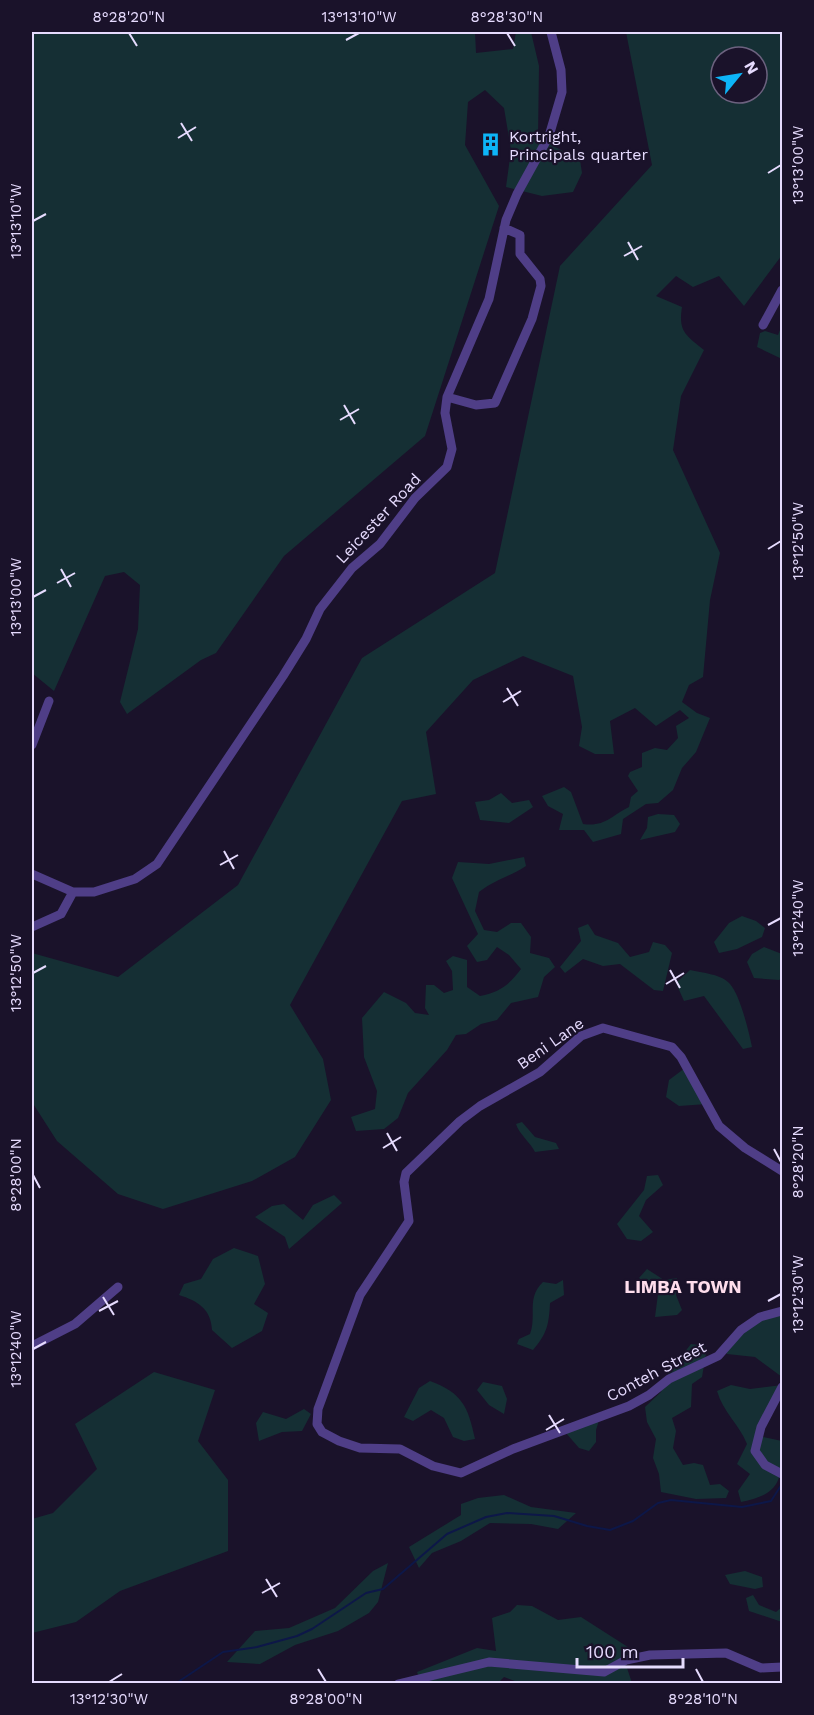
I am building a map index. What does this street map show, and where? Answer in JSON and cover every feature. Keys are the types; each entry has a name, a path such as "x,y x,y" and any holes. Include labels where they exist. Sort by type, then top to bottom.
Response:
{"street":[{"name":"Leicester Road","path":"32,874 74,892 94,892 119,886 148,872 161,859 283,676 306,639 320,609 352,568 380,544 415,498 447,467 452,449 446,413 447,397 489,299 504,228 517,194 549,136 561,92 561,70 551,32"},
{"path":"447,397 476,405 495,403 532,319 541,286 540,279 520,254 520,235 504,228"},
{"path":"764,325 783,290"},
{"path":"32,745 49,701"},
{"path":"32,927 61,914 74,892"},
{"name":"Beni Lane","path":"400,1449 360,1448 339,1441 322,1432 316,1416 349,1318 360,1295 409,1221 404,1178 410,1168 480,1106 540,1072 581,1036 603,1028 672,1047 681,1057 719,1126 745,1148 783,1171"},
{"path":"32,1346 75,1324 118,1287"},
{"name":"Conteh Street","path":"400,1449 433,1466 461,1473 513,1449 629,1406 649,1395 669,1379 718,1356 741,1330 760,1317 783,1311"},
{"path":"781,1474 765,1466 755,1451 761,1427 783,1387"},
{"path":"398,1683 489,1662 604,1672 626,1660 650,1655 726,1653 761,1668 783,1667"}],"green space":[{"path":"32,32 475,32 476,53 513,49 516,32 531,32 539,66 538,138 580,160 582,173 573,192 542,196 506,187 511,150 504,108 485,90 468,102 465,145 499,206 425,436 284,556 216,653 201,660 127,714 120,702 138,629 140,585 124,572 105,576 54,691 32,673"},
{"path":"626,32 782,32 782,255 744,306 719,276 693,287 676,276 656,296 682,307 682,328 704,350 681,396 673,450 720,553 710,600 703,677 689,685 682,702 697,713 710,718 696,752 682,768 673,790 658,803 646,804 623,819 621,834 593,842 584,830 559,830 563,814 548,806 542,796 564,787 571,792 583,824 591,825 608,820 629,807 631,797 638,791 628,776 630,772 642,767 642,753 655,748 667,750 678,738 676,726 689,718 680,710 656,726 635,708 610,721 614,754 595,754 579,746 582,727 573,676 523,656 473,680 426,732 436,794 402,801 290,1005 323,1059 331,1100 295,1157 252,1181 163,1209 118,1194 57,1141 32,1102 32,953 118,977 238,885 362,658 495,573 560,266 652,165"},
{"path":"782,325 782,359 757,347 760,333 765,331 778,335"},
{"path":"501,793 512,803 529,800 533,807 509,823 480,820 475,802 489,800"},
{"path":"658,814 674,815 680,824 675,832 640,840 647,828 648,817"},
{"path":"524,857 526,866 479,892 475,911 484,930 497,932 511,923 521,923 531,937 530,953 549,958 555,967 544,977 538,997 511,1003 497,1020 481,1024 466,1034 456,1035 447,1050 408,1093 398,1118 384,1129 356,1131 351,1117 375,1109 377,1091 364,1057 362,1018 384,992 406,1003 415,1013 429,1015 425,1008 426,985 434,985 444,993 453,990 452,971 446,961 453,956 467,960 467,987 480,996 504,987 521,969 509,955 497,947 487,960 477,962 467,946 478,934 452,878 458,862 489,864"},
{"path":"742,916 756,921 765,928 762,937 737,949 719,953 714,942 729,923"},
{"path":"588,924 595,935 618,943 630,957 649,952 653,942 665,945 672,953 663,991 654,990 620,964 603,966 583,959 565,973 560,967 581,941 578,928"},
{"path":"764,947 782,954 782,978 779,980 754,978 747,962 752,954"},
{"path":"690,970 717,976 730,984 741,1005 752,1047 743,1049 704,996 684,1001 676,983"},
{"path":"685,1068 707,1104 679,1106 666,1097 669,1080"},
{"path":"522,1122 535,1137 556,1143 559,1149 535,1152 517,1128 516,1124"},
{"path":"658,1175 663,1185 646,1200 639,1216 653,1232 641,1241 627,1239 617,1224 644,1190 647,1176"},
{"path":"334,1195 342,1203 289,1249 285,1237 255,1217 272,1206 284,1204 303,1220 313,1205"},
{"path":"234,1248 258,1256 265,1284 254,1304 268,1313 262,1331 232,1348 212,1330 206,1311 198,1303 179,1295 184,1284 201,1279 213,1259"},
{"path":"647,1269 664,1280 677,1278 676,1295 682,1310 677,1315 655,1317 658,1294 639,1278"},
{"path":"563,1280 564,1295 550,1303 546,1328 538,1344 533,1350 517,1344 519,1339 530,1334 533,1300 538,1288 543,1282 556,1284"},
{"path":"782,1311 782,1377 755,1357 727,1354 724,1349 741,1330"},
{"path":"691,1344 705,1346 706,1354 702,1377 692,1384 691,1407 672,1418 676,1431 673,1448 683,1465 694,1463 703,1465 710,1485 720,1484 729,1491 726,1498 696,1499 661,1492 659,1474 653,1458 656,1439 647,1422 645,1407 661,1392 669,1372"},
{"path":"154,1372 215,1390 198,1441 228,1480 228,1551 120,1591 76,1622 32,1633 32,1519 53,1513 97,1469 75,1424"},
{"path":"430,1381 450,1390 462,1402 470,1418 475,1439 464,1441 453,1437 444,1418 431,1410 413,1421 404,1417 419,1388"},
{"path":"483,1382 502,1386 507,1399 504,1414 489,1405 477,1390"},
{"path":"731,1385 750,1389 782,1385 759,1436 782,1441 780,1475 777,1483 765,1494 741,1502 738,1491 750,1474 737,1464 747,1444 717,1391"},
{"path":"304,1409 311,1414 302,1431 282,1432 259,1441 256,1423 263,1412 286,1419"},
{"path":"600,1417 596,1430 596,1442 589,1451 579,1448 566,1433"},
{"path":"504,1495 531,1507 576,1513 558,1529 531,1524 490,1523 461,1541 432,1553 419,1568 409,1547 461,1515 461,1504 478,1498"},
{"path":"388,1563 378,1602 369,1613 338,1631 295,1645 260,1664 227,1662 255,1631 289,1628 335,1608 373,1571"},
{"path":"745,1571 762,1577 763,1587 755,1589 730,1584 725,1575"},
{"path":"753,1595 759,1605 776,1612 782,1607 782,1622 749,1611 746,1598"},
{"path":"517,1605 532,1606 558,1620 581,1617 631,1649 626,1665 632,1683 520,1683 504,1677 498,1683 421,1683 417,1672 477,1648 496,1651 492,1618 510,1612"}],"waterway":[{"path":"175,1684 223,1652 257,1647 297,1636 312,1629 366,1593 383,1589 447,1534 486,1517 507,1513 554,1516 610,1530 633,1521 658,1503 671,1500 742,1507 771,1501 782,1484"}],"place":[{"name":"Kortright, Principals quarter","path":"491,145"}],"district":[{"name":"LIMBA TOWN","path":"683,1287"}]}
